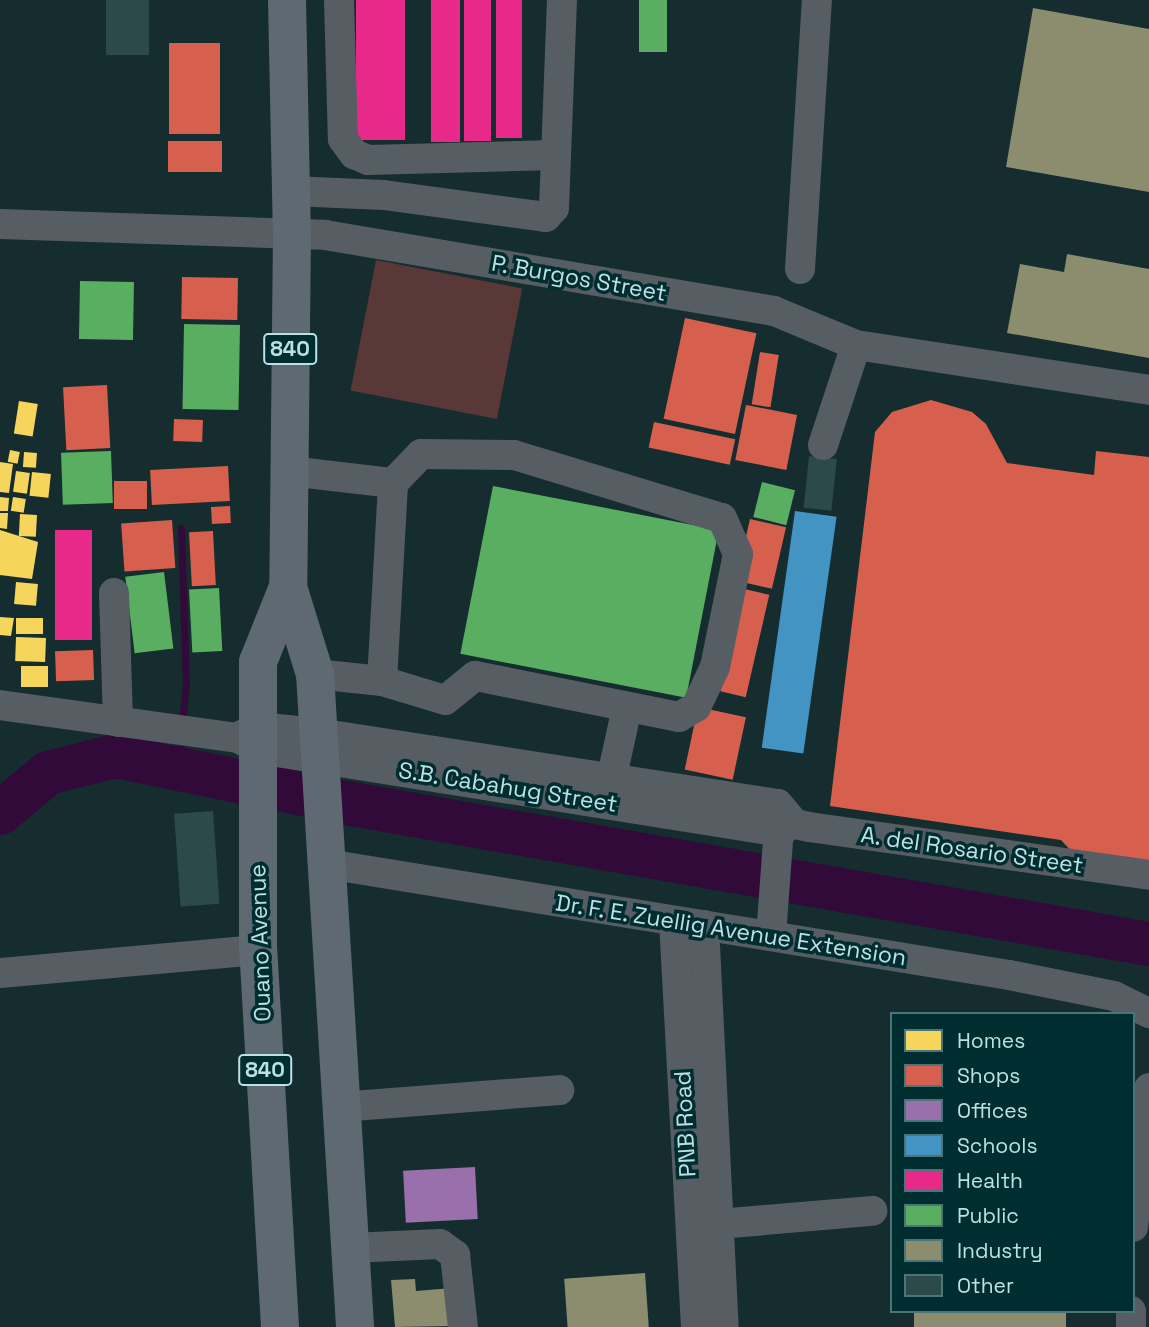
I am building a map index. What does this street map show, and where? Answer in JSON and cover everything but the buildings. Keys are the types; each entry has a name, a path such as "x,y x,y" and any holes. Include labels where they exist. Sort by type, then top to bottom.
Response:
{"highway":[{"name":"840","path":"288,0 292,233 288,587 315,674 355,1327"},
{"name":"840","path":"245,742 258,662 288,587"},
{"name":"Ouano Avenue","path":"245,742 257,812 258,950 280,1327"}],"street":[{"path":"339,0 343,139 354,154 368,160 555,155"},
{"path":"291,191 384,195 546,217 554,208 562,0"},
{"path":"800,269 817,0"},
{"path":"384,195 391,158"},
{"name":"P. Burgos Street","path":"0,224 324,235 774,311 856,345 1149,390"},
{"path":"823,445 856,345"},
{"path":"315,674 382,681 445,700 475,676 679,717 695,707 715,667 738,554 722,518 514,455 421,454 393,483 382,681"},
{"path":"289,471 393,483"},
{"path":"114,593 118,722"},
{"name":"S.B. Cabahug Street","path":"0,705 158,727 784,828"},
{"path":"612,776 627,708"},
{"name":"S.B. Cabahug Street","path":"319,755 612,776 784,828"},
{"path":"771,936 784,828"},
{"name":"A. del Rosario Street","path":"784,828 1149,875"},
{"name":"Dr. F. E. Zuellig Avenue Extension","path":"327,864 1009,975 1144,1004"},
{"name":"PNB Road","path":"674,920 696,1327"},
{"name":"PNB Road","path":"704,925 724,1327"},
{"path":"0,972 258,950"},
{"path":"1135,1210 1149,1088"},
{"path":"340,1107 559,1090"},
{"path":"719,1224 872,1211"},
{"path":"350,1248 440,1244 455,1255 463,1327"}],"shaded area":[{"path":"376,260 522,288 497,419 351,391"}],"waterway":[{"path":"181,528 186,685 182,723"},
{"path":"178,768 181,739"},
{"path":"0,813 48,773 115,756 346,803 1149,944"}]}
